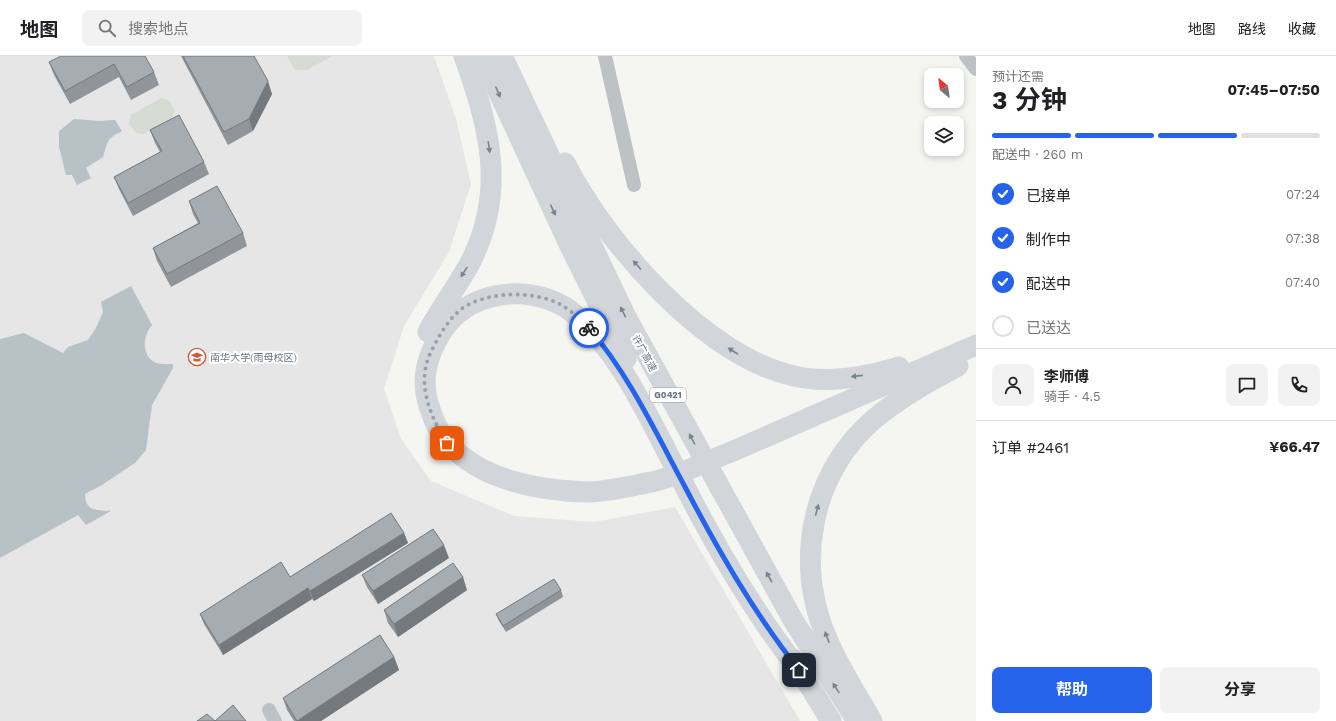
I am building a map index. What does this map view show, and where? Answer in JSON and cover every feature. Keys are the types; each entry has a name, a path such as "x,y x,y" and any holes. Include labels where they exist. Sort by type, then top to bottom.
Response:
{"highway":[{"path":"464,56 477,94 487,134 492,163 491,195 482,233 469,264 422,344 416,371 420,411 429,432 442,451 459,465 479,477 520,492 550,498 575,500 604,499 661,484 969,361"},
{"name":"许广高速","path":"482,56 566,237 653,415 718,531 799,670 831,721"},
{"name":"许广高速","path":"502,56 628,322 793,620 857,721"},
{"path":"512,56 525,86 567,168 604,225 635,263 668,298 711,337 737,354 766,368 795,376 828,379 874,374 976,345"},
{"path":"661,484 589,492 558,490 523,484 488,472 462,457 447,443 435,425 428,404 425,384 426,365 445,326 460,311 479,300 500,295 520,294 542,298 565,307 585,324 606,347 636,394 686,489 738,581 770,633 799,670"},
{"path":"733,456 976,345"},
{"path":"872,721 828,641 819,615 811,570 811,539 816,510 826,483 845,450 873,420 907,394 969,361"}],"street":[{"path":"605,56 634,185"},
{"path":"966,56 976,69"}],"shaded area":[{"name":"南华大学(雨母校区)","path":"0,56 434,56 456,119 471,184 449,252 404,326 384,389 401,439 431,481 514,516 594,522 675,507 800,721 0,721"},
{"path":"287,56 332,56 307,70 295,70"},
{"path":"161,98 169,100 175,110 172,118 143,134 136,133 129,124 131,115"},
{"path":"74,119 99,121 115,120 122,131 108,141 103,157 86,168 91,178 77,185 72,175 66,175 59,147 59,131"},
{"path":"131,286 152,325 145,339 145,349 147,354 150,359 156,363 173,364 173,368 152,405 146,450 135,463 102,485 85,494 87,504 93,509 111,511 86,525 78,515 0,558 0,339 24,333 63,353 68,347 88,340 96,328 103,312 101,302"}],"building":[{"path":"61,56 145,56 154,72 127,87 114,64 65,91 49,62"},
{"path":"183,56 254,56 268,81 249,119 224,132"},
{"path":"179,115 204,162 128,203 114,177 162,151 150,130"},
{"path":"217,186 243,233 167,274 153,248 200,223 189,201"},
{"path":"391,513 404,533 310,591 308,588 219,645 200,614 281,562 290,577"},
{"path":"433,529 444,545 373,591 362,575"},
{"path":"453,563 463,577 394,624 384,610"},
{"path":"554,579 561,590 503,626 496,614"},
{"path":"380,635 394,657 297,721 283,698"},
{"path":"233,705 246,721 215,721"},
{"path":"207,714 215,721 197,721"}],"way so far":[{"path":"447,443 435,425 428,404 425,384 426,365 445,326 460,311 479,300 500,295 520,294 542,298 565,307 589,328"}],"place":[{"name":"南华大学(雨母校区)","path":"197,357"}],"route":[{"path":"589,328 606,347 636,394 686,489 738,581 770,633 799,670"}]}
